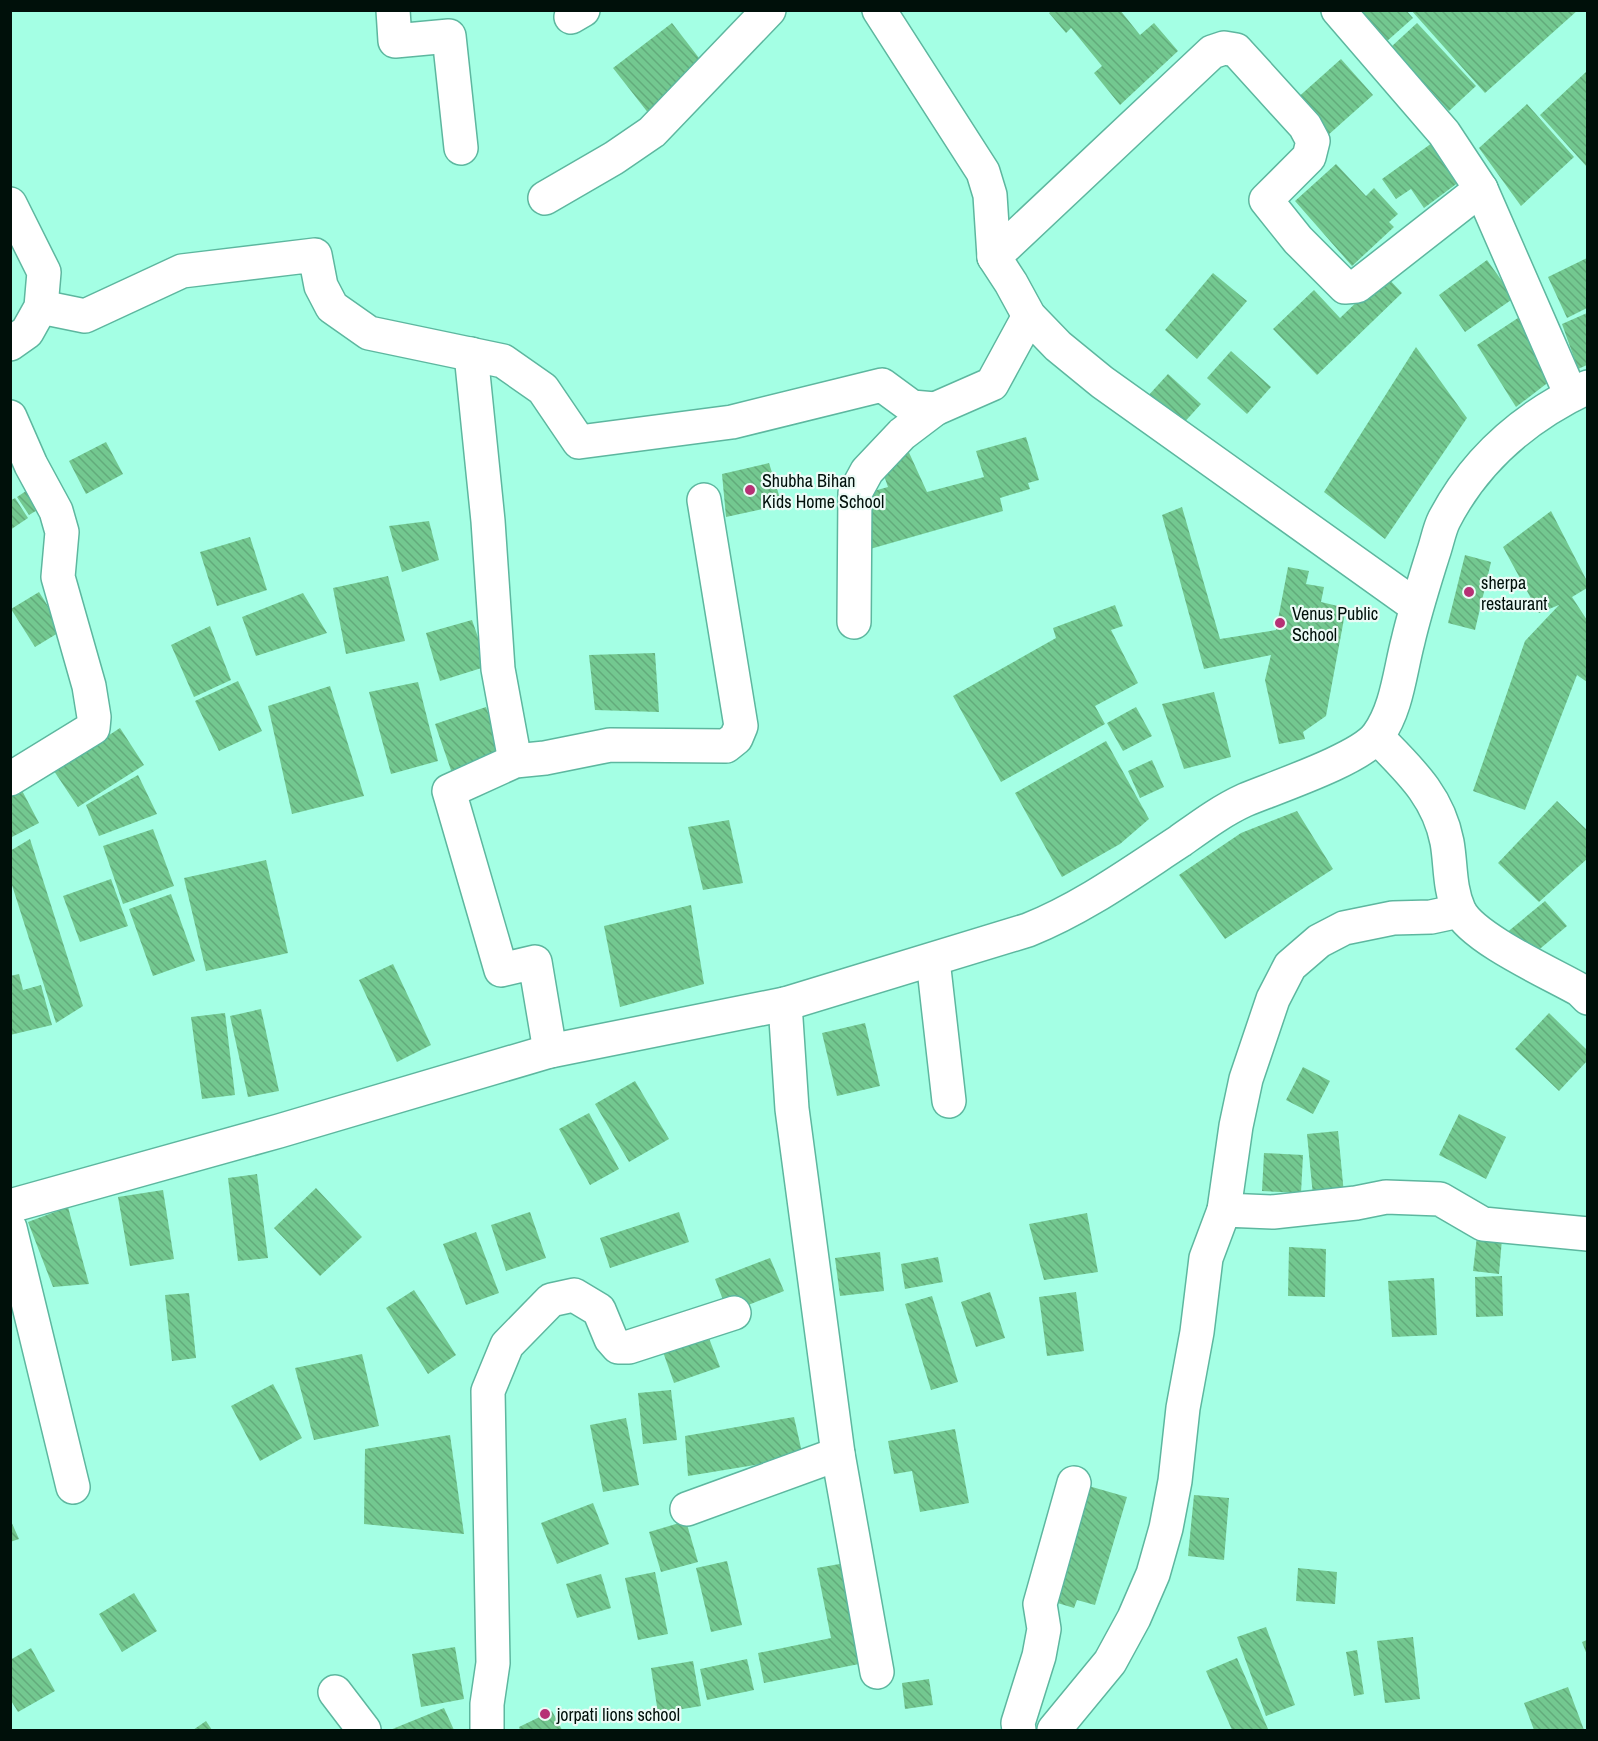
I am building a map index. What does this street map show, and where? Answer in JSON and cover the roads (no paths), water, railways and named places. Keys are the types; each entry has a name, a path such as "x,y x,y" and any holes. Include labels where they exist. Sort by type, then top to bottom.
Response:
{"street":[{"path":"393,10 396,41 449,36 461,148"},
{"path":"545,198 614,158 652,132 769,10"},
{"path":"10,1206 279,1131 550,1051 785,1004 1028,930 1058,918 1181,840 1211,818 1243,801 1358,752 1377,737 1389,716 1416,606 1443,522 1474,472 1506,438 1536,415 1579,391 1481,189 1444,133 1338,10"},
{"path":"882,11 983,172 990,195 994,257 1029,316 1058,346 1102,382 1416,606"},
{"path":"994,257 1212,52 1224,48 1236,50 1305,126 1313,141 1309,156 1266,200 1298,240 1345,287 1357,286 1481,189"},
{"path":"10,204 44,272 41,307 27,332 10,344"},
{"path":"41,307 85,316 182,271 315,255 321,286 332,307 369,333 503,361 543,389 579,442 732,422 882,386 912,407 935,409"},
{"path":"854,622 855,493 867,471 902,434 935,409 992,384 1029,316"},
{"path":"471,354 488,521 498,669 515,761"},
{"path":"10,417 31,465 56,511 62,532 58,577 89,686 94,717 93,728 10,779"},
{"path":"550,1051 535,962 501,970 449,791 515,761 545,758 610,745 726,746 736,738 741,726 704,500"},
{"path":"1377,737 1419,780 1437,808 1447,842 1450,879 1459,911 1486,939 1580,990 1587,998"},
{"path":"1054,1731 1110,1662 1134,1618 1153,1575 1166,1528 1175,1481 1183,1408 1197,1332 1206,1258 1224,1210 1236,1126 1246,1079 1273,999 1290,966 1319,941 1344,927 1393,918 1431,917 1459,911"},
{"path":"933,960 949,1101"},
{"path":"785,1004 792,1109 838,1454 877,1672"},
{"path":"1224,1210 1273,1212 1356,1203 1386,1197 1440,1199 1483,1224 1587,1234"},
{"path":"10,1228 73,1487"},
{"path":"487,1731 487,1704 493,1662 488,1391 507,1345 551,1300 574,1295 599,1310 611,1339 618,1347 629,1347 734,1313"},
{"path":"687,1509 838,1454"},
{"path":"1019,1731 1018,1723 1039,1656 1044,1629 1040,1604 1074,1483"},
{"path":"335,1692 364,1731"}],"place":[{"name":"Shubha Bihan Kids Home School","path":"750,490"},
{"name":"sherpa restaurant","path":"1469,592"},
{"name":"Venus Public School","path":"1280,623"},
{"name":"jorpati lions school","path":"545,1714"}]}
